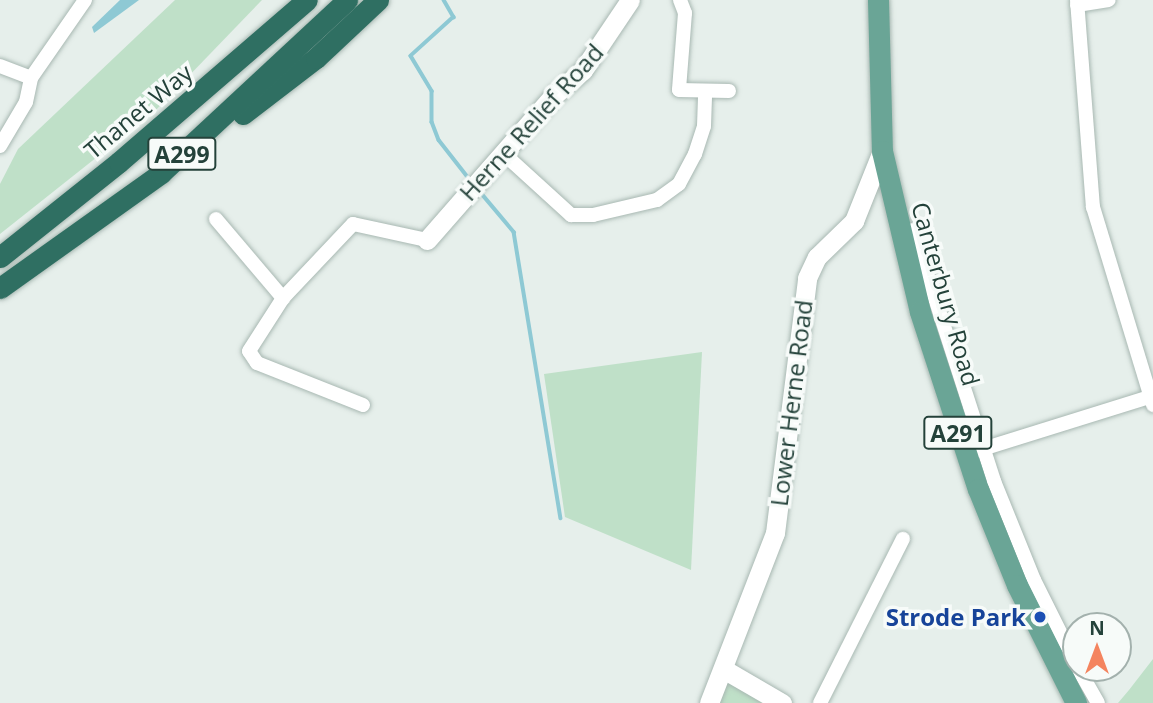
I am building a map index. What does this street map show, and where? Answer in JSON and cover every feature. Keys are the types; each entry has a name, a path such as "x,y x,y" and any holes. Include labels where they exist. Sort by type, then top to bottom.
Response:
{"highway":[{"name":"A299","path":"228,70 291,0"},
{"name":"Thanet Way","path":"0,257 228,70 307,0"},
{"name":"A299","path":"161,173 346,0"},
{"name":"A299","path":"0,288 280,87 377,0"}],"main road":[{"name":"Canterbury Road","path":"878,0 882,151 920,312 974,452 1017,585 1081,695"}],"street":[{"path":"0,146 26,102 31,78 85,0"},
{"name":"Herne Relief Road","path":"427,240 552,97 583,70 630,0"},
{"path":"680,0 685,13 679,90 729,91"},
{"path":"974,452 1152,399 1093,207 1077,2 1109,0"},
{"path":"0,65 31,78"},
{"path":"504,154 571,215 593,215 657,200 680,184 695,154 704,125 705,90"},
{"name":"Lower Herne Road","path":"709,703 725,670 775,533 807,278 817,257 854,221 882,151"},
{"path":"216,219 283,298"},
{"path":"363,405 257,363 249,351 283,298 353,223 427,240"},
{"name":"Canterbury Road","path":"913,230 974,452 1062,636"},
{"path":"820,703 903,539"},
{"path":"725,670 782,703"},
{"name":"Canterbury Road","path":"1081,695 1098,703"}],"green space":[{"path":"175,0 262,0 155,111 0,234 0,184 18,149"},
{"path":"702,352 691,570 565,517 544,374"},
{"path":"1153,659 1153,703 1118,703 1129,690"},
{"path":"725,670 782,703 709,703"}],"water":[{"path":"120,0 139,0 94,33 92,27"}],"waterway":[{"path":"444,0 454,17 411,56 432,91 432,122 439,140 467,176"},
{"path":"482,194 514,232 561,518"}],"place":[{"name":"Strode Park","path":"1040,617"}]}
